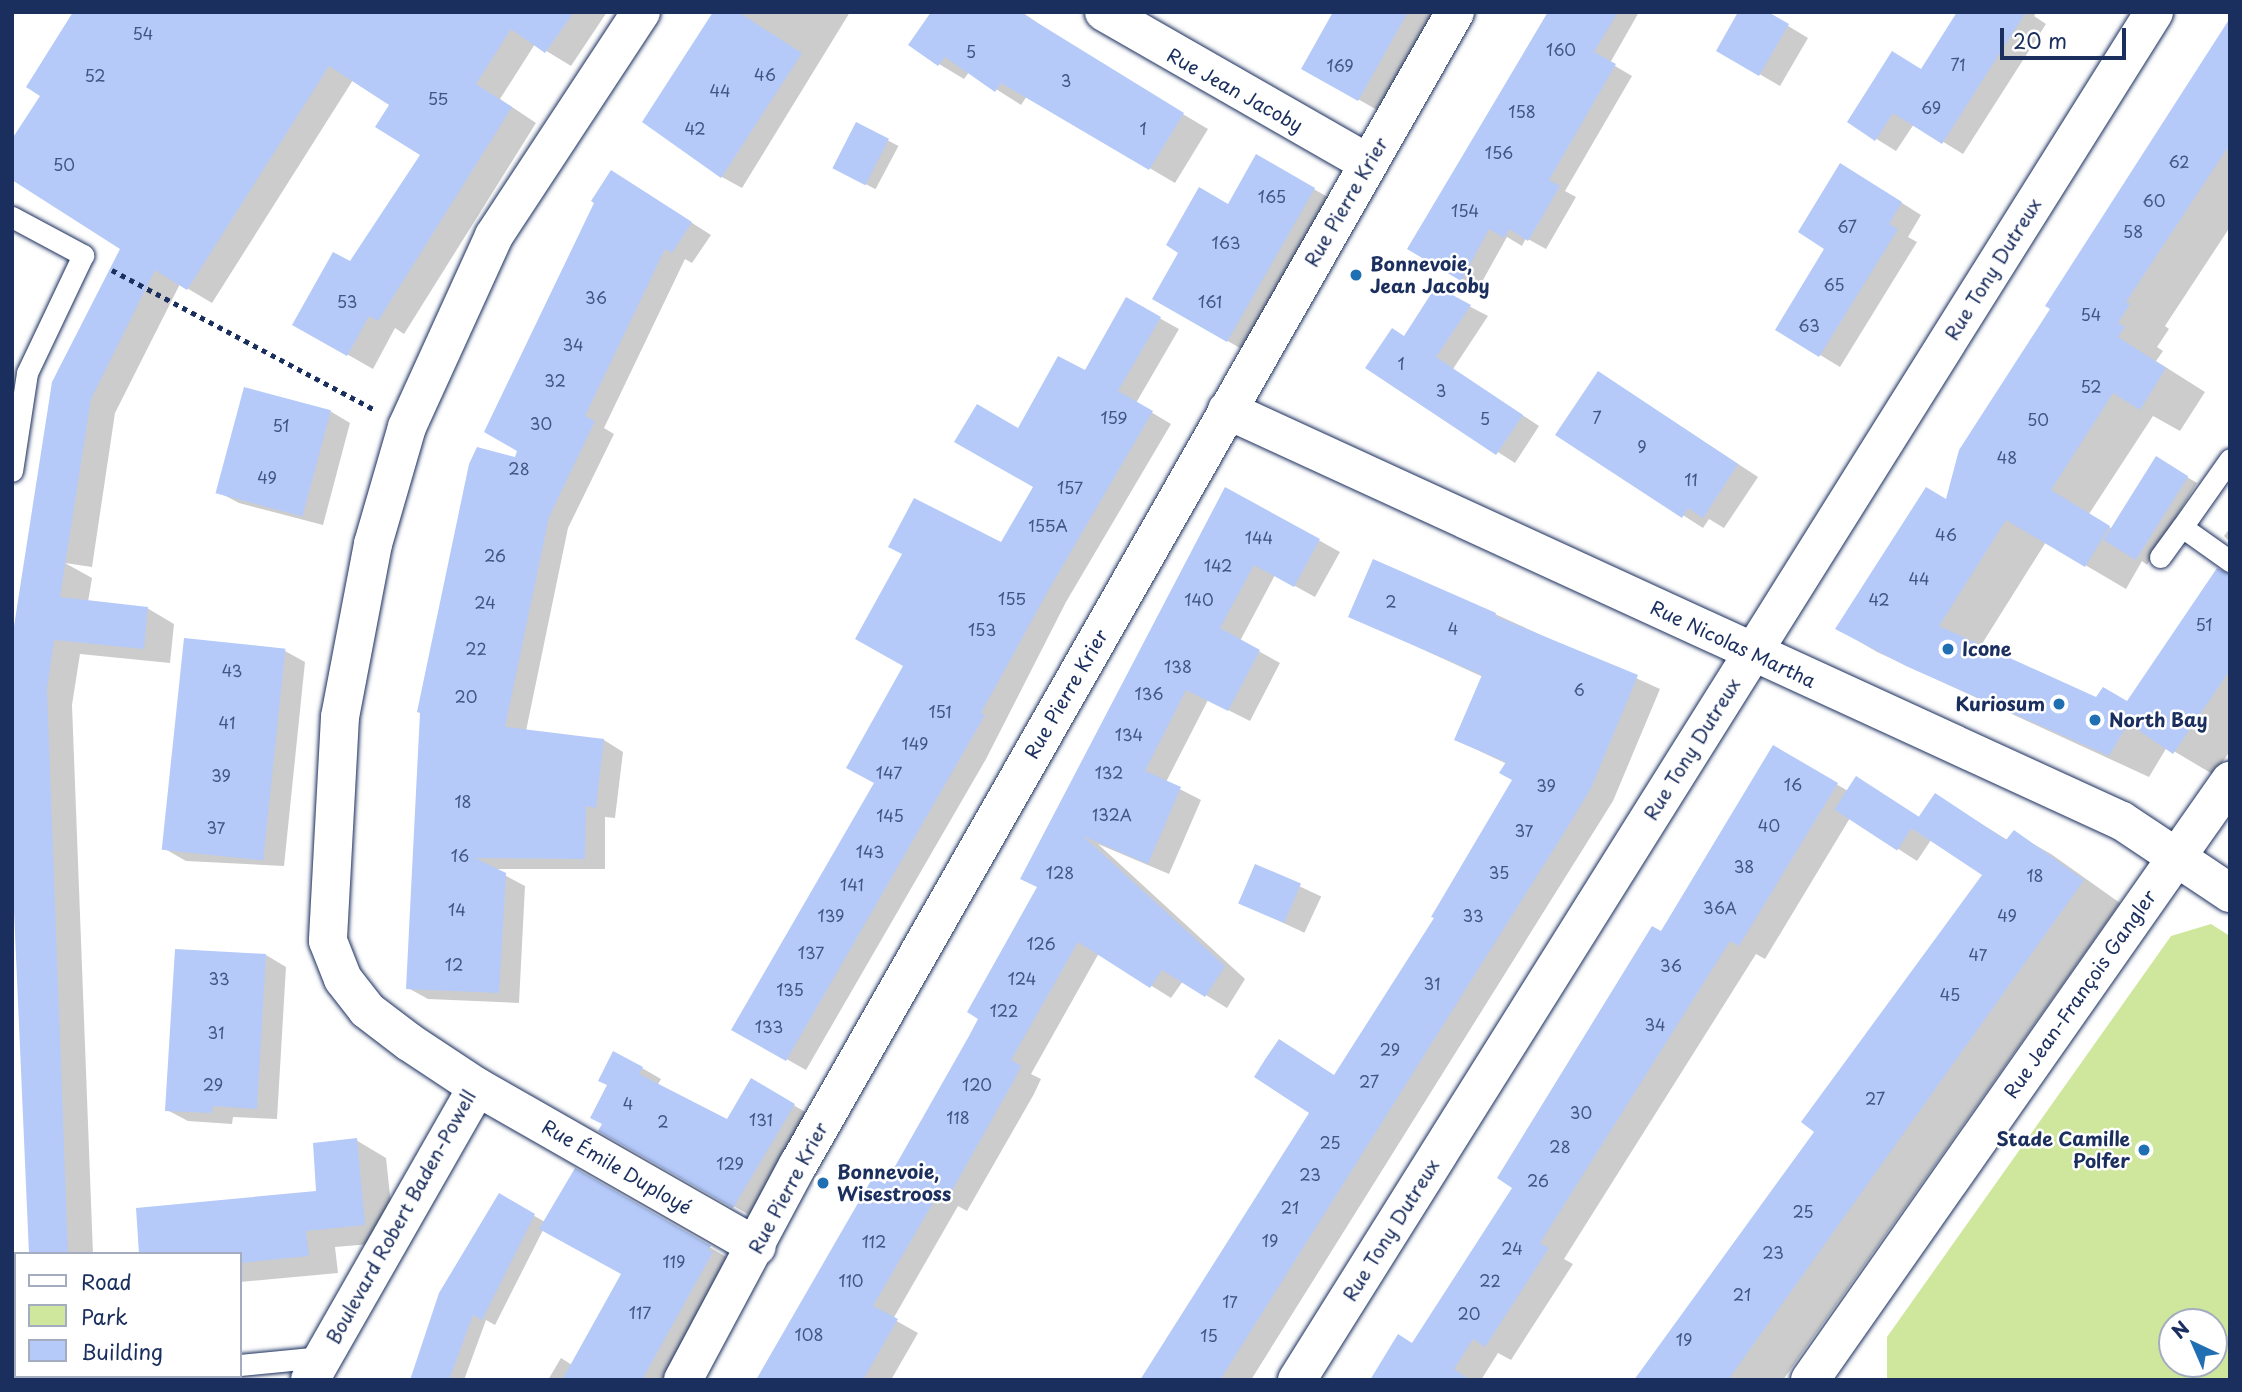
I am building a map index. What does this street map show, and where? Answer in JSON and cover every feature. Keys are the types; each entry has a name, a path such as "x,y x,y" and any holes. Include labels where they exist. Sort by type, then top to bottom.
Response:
{"street":[{"name":"Boulevard Robert Baden-Powell","path":"316,1368 477,1087 367,1010 343,979 328,940 340,717 373,544 407,426 494,236 641,12"},
{"name":"Rue Jean Jacoby","path":"1104,12 1368,163"},
{"name":"Rue Pierre Krier","path":"683,1380 757,1247 798,1165 1455,12"},
{"name":"Rue Tony Dutreux","path":"1297,1380 2154,12"},
{"name":"Rue Nicolas Martha","path":"1227,410 2122,821 2230,893"},
{"name":"Rue Jean-François Gangler","path":"1810,1380 2230,781"},
{"name":"Rue Émile Duployé","path":"477,1087 757,1247"}],"lane":[{"path":"12,217 83,256 27,373 12,471"},
{"path":"2160,557 2230,459"},
{"path":"2182,527 2230,561"},
{"path":"12,1364 13,1380"},
{"path":"242,1365 316,1368"}],"path":[{"path":"83,256 407,426"}],"green space":[{"name":"Stade Camille Polfer","path":"2211,924 2230,936 2230,1380 1887,1380 1887,1337 2171,936"}],"building":[{"path":"73,12 574,12 545,53 511,29 476,84 512,107 378,321 369,316 347,356 292,325 333,252 350,261 420,155 375,127 389,105 329,66 187,290 155,270 91,399 60,597 148,607 144,649 54,640 47,689 68,1252 29,1252 12,865 12,639 52,382 120,249 12,180 12,139 40,96 26,87"},
{"path":"713,12 738,12 802,53 721,178 642,122"},
{"path":"931,12 1020,12 1184,113 1149,170 1001,83 995,92 945,57 938,66 908,45"},
{"path":"1333,12 1408,12 1358,101 1301,69"},
{"path":"1548,12 1618,12 1594,52 1616,64 1549,180 1560,186 1528,241 1509,229 1504,238 1489,229 1461,281 1407,249"},
{"path":"1738,12 1768,12 1789,24 1759,76 1716,51"},
{"path":"1957,12 2026,12 1942,144 1893,113 1875,141 1847,122 1892,51 1921,69"},
{"path":"2230,18 2230,144 2126,302 2130,304 2118,323 2125,327 2118,337 2166,368 2140,410 2113,393 2051,490 2110,526 2085,567 2006,520 1939,626 2096,697 2103,687 2127,701 2217,568 2230,574 2230,670 2173,754 2128,723 2109,756 1906,666 1835,629 1926,487 1946,499 1959,450 2050,309 2045,306"},
{"path":"856,122 889,139 865,185 832,168"},
{"path":"1256,154 1315,188 1227,342 1152,299 1178,253 1166,245 1199,187 1228,204"},
{"path":"1840,163 1902,202 1889,224 1898,229 1819,357 1775,330 1824,249 1798,232"},
{"path":"611,170 692,222 672,253 665,249 585,416 595,421 549,517 505,727 604,739 596,808 586,806 585,859 475,858 506,873 499,993 406,989 420,713 417,712 469,464 477,447 515,457 517,451 484,432 594,203 591,201"},
{"path":"1436,286 1471,305 1436,357 1523,415 1496,455 1365,368 1392,328 1404,336"},
{"path":"1126,297 1161,317 1118,391 1153,411 1048,591 981,713 985,715 786,1061 731,1030 874,783 846,768 903,666 855,639 902,554 888,547 914,498 1001,542 1033,487 954,442 977,404 1018,428 1058,356 1085,370"},
{"path":"1598,371 1738,464 1703,518 1688,508 1682,518 1555,435"},
{"path":"244,387 331,410 302,517 216,493"},
{"path":"2156,456 2188,476 2136,560 2104,540"},
{"path":"1225,487 1320,539 1294,587 1254,565 1220,628 1260,650 1228,711 1186,690 1145,771 1181,787 1148,864 1083,836 1225,966 1205,997 1162,970 1150,988 1078,942 1011,1060 1021,1066 946,1201 937,1196 873,1306 898,1319 863,1380 756,1380 873,1177 885,1184 978,1019 967,1012 1037,887 1020,879"},
{"path":"1373,559 1496,613 1495,616 1638,675 1591,788 1220,1380 1140,1380 1309,1113 1254,1077 1279,1039 1334,1075 1434,918 1431,917 1512,780 1499,773 1506,762 1454,740 1482,675 1348,617"},
{"path":"184,638 285,649 263,860 162,850"},
{"path":"1773,745 1838,783 1739,946 1730,941 1540,1243 1549,1248 1485,1347 1473,1339 1454,1369 1470,1380 1370,1380 1398,1334 1412,1343 1512,1188 1497,1178 1652,926 1661,931"},
{"path":"1856,776 1919,817 1897,850 1834,810"},
{"path":"1935,793 2006,840 2014,830 2084,880 1728,1380 1634,1380 1814,1132 1801,1122 1982,875 1911,828"},
{"path":"1255,864 1301,884 1284,923 1238,904"},
{"path":"175,949 266,954 257,1109 213,1106 212,1113 165,1111"},
{"path":"613,1051 643,1067 639,1074 727,1119 751,1078 795,1104 733,1208 598,1131 602,1124 590,1118 607,1085 598,1081"},
{"path":"357,1138 365,1225 306,1231 309,1256 242,1263 242,1252 139,1252 136,1208 316,1191 313,1143"},
{"path":"575,1168 711,1246 708,1250 713,1252 642,1380 562,1380 621,1274 539,1229"},
{"path":"499,1193 535,1214 482,1320 473,1315 449,1380 410,1380 439,1293"}],"place":[{"name":"Bonnevoie, Jean Jacoby","path":"1356,275"},
{"name":"Icone","path":"1948,649"},
{"name":"Kuriosum","path":"2059,704"},
{"name":"North Bay","path":"2095,720"},
{"name":"Stade Camille Polfer","path":"2144,1150"},
{"name":"Bonnevoie, Wisestrooss","path":"823,1183"}]}
